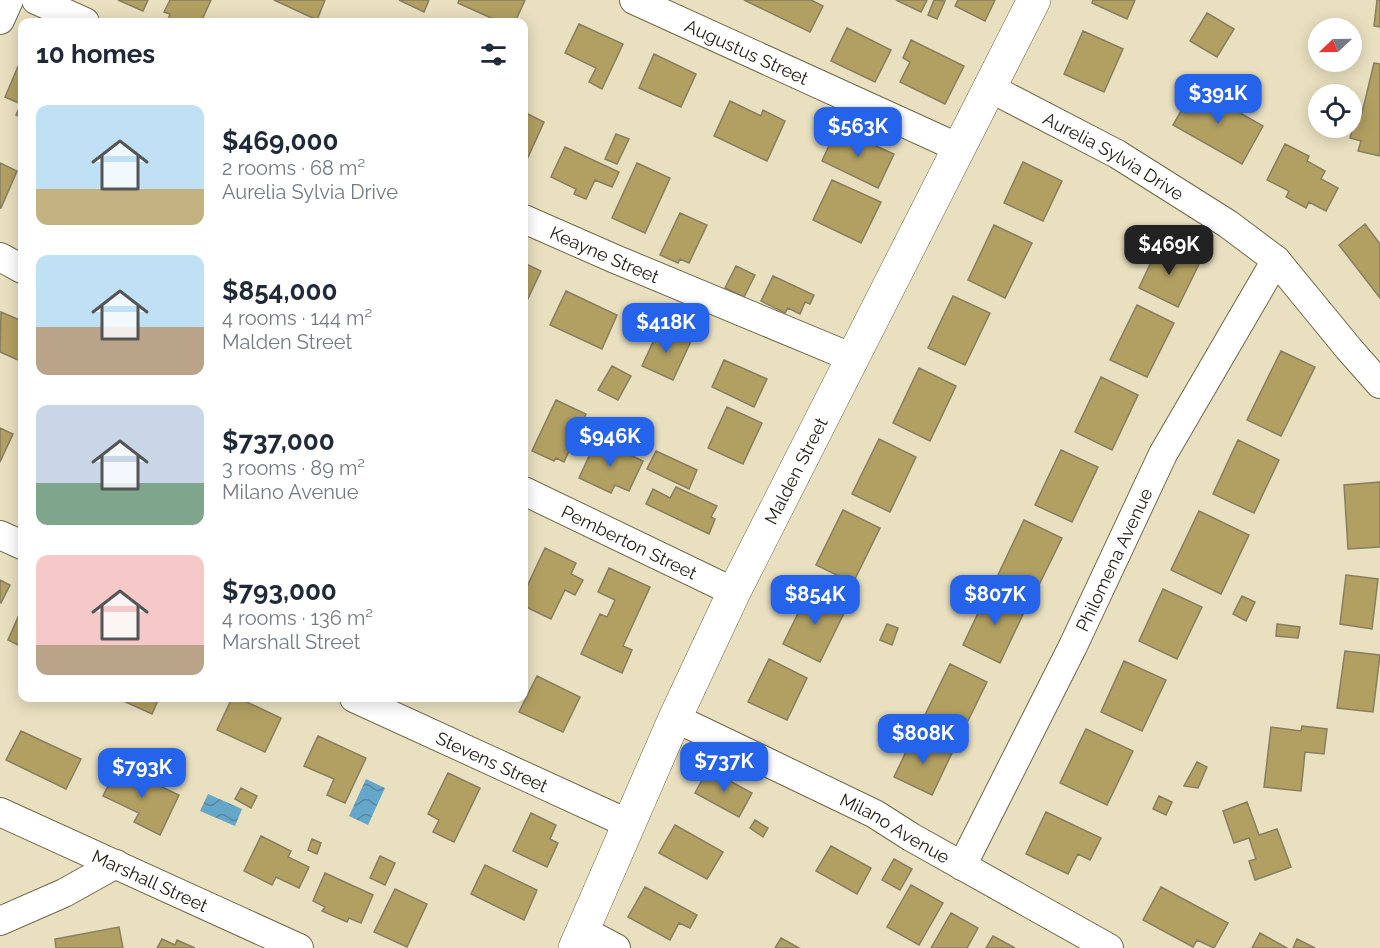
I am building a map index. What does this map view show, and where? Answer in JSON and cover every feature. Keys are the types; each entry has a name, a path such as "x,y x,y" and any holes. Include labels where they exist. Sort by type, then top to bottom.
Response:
{"street":[{"path":"0,20 9,0"},
{"path":"36,0 76,18"},
{"name":"Augustus Street","path":"634,0 959,148"},
{"name":"Malden Street","path":"579,939 675,718 734,592 1034,0"},
{"name":"Aurelia Sylvia Drive","path":"990,88 1117,154 1228,224 1276,260 1348,349 1380,384"},
{"name":"Keayne Street","path":"528,221 853,358"},
{"path":"0,257 18,267"},
{"name":"Philomena Avenue","path":"962,866 1073,646 1163,454 1276,260"},
{"name":"Pemberton Street","path":"528,493 734,592"},
{"path":"0,535 18,543"},
{"name":"Stevens Street","path":"363,702 629,824"},
{"name":"Milano Avenue","path":"675,718 875,814 1108,948"},
{"name":"Marshall Street","path":"0,812 299,948"},
{"path":"0,921 54,898 116,864"},
{"path":"579,939 616,948"}],"water":[{"path":"366,779 385,788 368,825 349,816"},
{"path":"208,794 242,809 235,826 200,811"}],"building":[{"path":"118,0 148,0 143,11"},
{"path":"170,0 211,0 203,18 168,18 170,14 164,12"},
{"path":"274,0 325,0 318,18 313,18"},
{"path":"399,0 429,0 424,12"},
{"path":"459,0 525,0 517,18 491,18 458,3"},
{"path":"744,0 811,0 823,6 810,32"},
{"path":"896,0 927,0 921,12"},
{"path":"934,0 945,1 937,19 928,15"},
{"path":"958,0 995,0 985,21 955,6"},
{"path":"1093,0 1135,0 1127,19 1092,3"},
{"path":"1377,0 1380,0 1380,27 1374,26"},
{"path":"1207,13 1234,29 1217,57 1190,41"},
{"path":"579,24 623,44 602,89 589,82 596,68 565,53"},
{"path":"847,28 891,50 875,82 831,61"},
{"path":"1083,31 1123,49 1104,92 1064,74"},
{"path":"911,40 964,66 945,104 900,82 910,62 903,58"},
{"path":"654,54 696,74 681,107 639,88"},
{"path":"1374,63 1380,64 1380,156 1358,151 1361,141 1350,138 1362,138 1362,113"},
{"path":"18,66 18,103 5,97"},
{"path":"1195,87 1263,126 1242,164 1173,125"},
{"path":"730,101 761,116 763,110 785,121 767,161 714,136"},
{"path":"528,114 544,122 528,157"},
{"path":"837,128 894,154 878,188 822,161"},
{"path":"616,134 629,139 617,164 605,159"},
{"path":"1285,144 1309,156 1307,161 1325,171 1321,179 1338,188 1326,211 1309,202 1306,208 1286,197 1289,191 1267,180"},
{"path":"565,147 619,172 612,187 595,180 586,199 574,194 576,189 551,177"},
{"path":"1023,162 1062,181 1043,221 1004,203"},
{"path":"0,163 17,171 1,208 0,208"},
{"path":"637,163 670,178 645,233 612,218"},
{"path":"832,180 881,202 861,243 813,220"},
{"path":"680,213 707,225 689,263 680,259 678,263 660,255"},
{"path":"1365,224 1380,244 1380,298 1339,245"},
{"path":"994,225 1032,243 1005,298 968,280"},
{"path":"1159,245 1199,264 1178,307 1139,288"},
{"path":"528,265 541,271 528,299"},
{"path":"736,266 755,275 744,297 725,288"},
{"path":"773,276 814,295 810,304 805,302 800,314 788,308 785,313 761,301"},
{"path":"566,291 617,315 602,349 550,325"},
{"path":"953,296 990,313 965,365 928,348"},
{"path":"1137,305 1174,323 1147,377 1110,360"},
{"path":"1,312 18,319 18,360 0,352"},
{"path":"660,327 691,341 673,380 642,366"},
{"path":"1281,351 1315,367 1281,436 1247,420"},
{"path":"724,360 767,379 754,407 712,387"},
{"path":"612,366 631,376 618,400 598,390"},
{"path":"919,368 956,386 930,441 893,423"},
{"path":"1101,377 1138,395 1112,450 1075,432"},
{"path":"556,400 586,414 564,462 556,458 554,461 532,451"},
{"path":"727,407 762,423 743,464 708,448"},
{"path":"0,428 13,434 0,462"},
{"path":"597,439 643,461 629,491 615,485 611,493 579,478"},
{"path":"879,439 916,457 890,512 852,494"},
{"path":"1238,440 1279,460 1254,513 1213,494"},
{"path":"1061,450 1098,467 1072,522 1035,505"},
{"path":"656,451 697,470 689,489 647,469"},
{"path":"1380,482 1380,547 1348,549 1344,485"},
{"path":"676,487 717,506 711,517 715,519 709,534 646,504 653,489 670,498"},
{"path":"843,510 880,528 853,583 816,565"},
{"path":"1199,511 1249,535 1221,594 1171,570"},
{"path":"1024,520 1062,538 1035,593 998,575"},
{"path":"545,548 576,563 571,574 583,580 575,595 565,590 551,619 528,608 528,584"},
{"path":"609,568 650,587 623,646 632,650 622,673 581,654 600,614 607,617 615,600 598,592"},
{"path":"1346,575 1378,579 1372,629 1340,624"},
{"path":"0,580 10,585 1,603 0,602"},
{"path":"810,589 847,607 820,662 783,644"},
{"path":"1163,589 1202,607 1177,659 1139,641"},
{"path":"989,590 1026,608 1000,663 963,645"},
{"path":"1242,596 1255,602 1246,621 1233,614"},
{"path":"18,617 18,645 8,640"},
{"path":"887,624 898,628 892,645 880,640"},
{"path":"1277,624 1300,627 1298,638 1276,636"},
{"path":"1345,651 1380,655 1373,712 1337,708"},
{"path":"769,659 807,678 787,720 748,702"},
{"path":"1124,661 1166,680 1142,731 1101,712"},
{"path":"950,664 987,682 960,737 923,719"},
{"path":"537,676 580,697 563,732 519,712 524,702 528,702 528,694"},
{"path":"126,702 157,702 152,714"},
{"path":"230,702 247,702 281,718 265,752 217,730"},
{"path":"1302,726 1327,729 1324,754 1305,752 1301,791 1264,787 1271,727 1301,731"},
{"path":"1086,729 1133,751 1107,805 1060,783"},
{"path":"21,731 81,759 66,789 6,760"},
{"path":"914,735 952,753 932,795 894,777"},
{"path":"318,736 366,758 345,803 327,795 334,779 304,766"},
{"path":"1197,762 1207,767 1198,788 1184,786"},
{"path":"118,766 179,795 160,835 134,822 139,813 103,796"},
{"path":"708,769 752,793 739,817 695,793"},
{"path":"448,773 480,788 454,842 433,832 439,820 428,814"},
{"path":"241,788 257,796 251,808 235,799"},
{"path":"1159,796 1172,802 1166,815 1153,809"},
{"path":"1247,802 1259,835 1277,829 1291,867 1255,880 1249,861 1256,859 1249,838 1234,843 1223,811"},
{"path":"1046,812 1101,838 1090,860 1078,854 1068,874 1026,854"},
{"path":"531,813 556,825 550,839 558,843 547,867 513,851"},
{"path":"755,820 768,828 763,837 750,828"},
{"path":"675,825 723,852 707,879 659,853"},
{"path":"261,836 291,851 288,857 309,867 299,888 276,877 272,885 244,871"},
{"path":"312,839 321,843 317,854 308,850"},
{"path":"831,846 871,868 857,894 816,871"},
{"path":"380,856 395,863 385,885 370,878"},
{"path":"894,859 912,869 900,890 882,880"},
{"path":"485,865 537,890 524,920 471,894"},
{"path":"325,873 373,895 361,923 349,918 347,922 322,911 325,907 313,901"},
{"path":"911,885 943,903 919,945 887,927"},
{"path":"645,887 697,915 690,928 679,923 670,940 628,917"},
{"path":"1161,887 1228,923 1214,948 1197,940 1193,947 1143,920"},
{"path":"395,889 427,904 407,947 374,932"},
{"path":"951,913 978,928 967,948 931,948"},
{"path":"119,927 123,948 56,948 55,939"},
{"path":"1260,933 1287,948 1252,948"},
{"path":"993,936 1015,948 986,948"},
{"path":"781,938 799,948 775,948"},
{"path":"162,939 175,945 177,940 195,948 157,948"},
{"path":"1297,939 1315,948 1293,948"}]}
